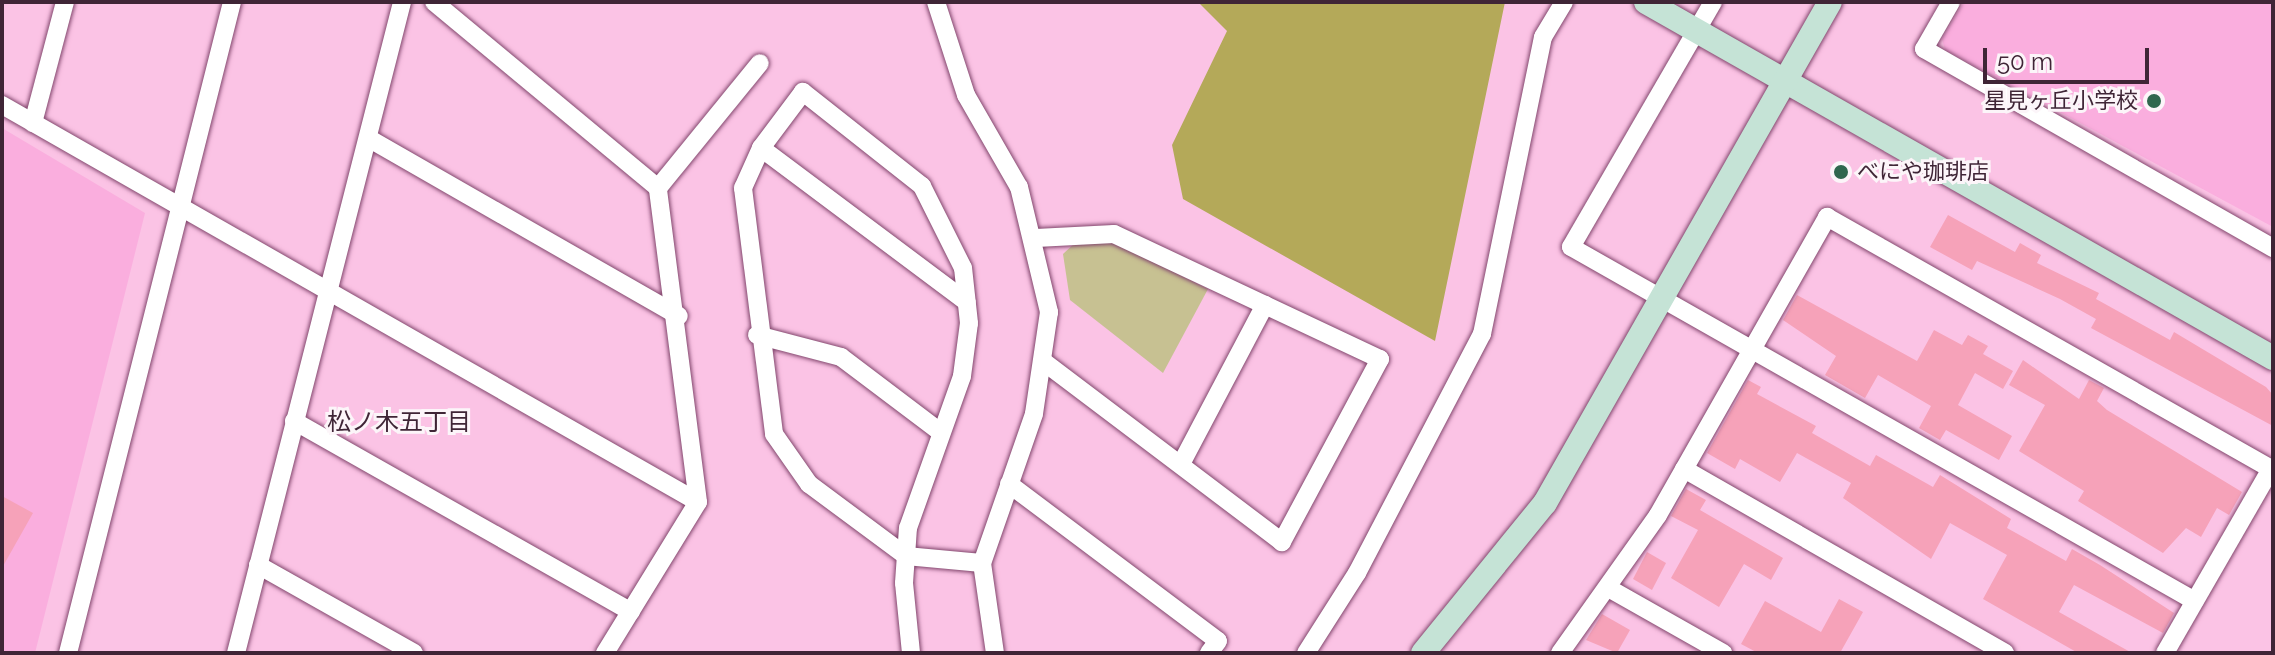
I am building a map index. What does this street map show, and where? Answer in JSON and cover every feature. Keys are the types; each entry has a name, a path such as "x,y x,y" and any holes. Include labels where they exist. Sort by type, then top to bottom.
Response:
{"street":[{"path":"33,123 65,2"},
{"path":"68,653 232,2"},
{"path":"236,653 402,2"},
{"path":"434,2 658,188 679,316 698,502 605,653"},
{"path":"936,2 956,70 1019,187 1036,238 1049,312 1043,361 1009,484 982,563 995,653"},
{"path":"1306,653 1357,573 1482,334 1543,37 1564,2"},
{"path":"1646,2 2273,358"},
{"path":"1713,2 1571,247 2195,601"},
{"path":"1423,653 1545,503 1830,2"},
{"path":"1951,2 1924,49 2273,248"},
{"path":"658,188 760,63"},
{"path":"911,653 906,556 939,431 962,376 967,302 950,230 922,186 803,92 761,148 743,188 767,410 789,460 906,556 982,563"},
{"path":"2,105 698,502"},
{"path":"368,138 679,316"},
{"path":"761,148 967,302"},
{"path":"1560,653 1610,589 1684,469 1827,217 2272,469 2165,653"},
{"path":"1036,238 1114,234 1380,359 1282,542 1043,361"},
{"path":"1181,464 1265,305"},
{"path":"757,335 841,357 939,431"},
{"path":"294,421 631,612"},
{"path":"1684,469 2005,653"},
{"path":"1009,484 1218,641 1209,653"},
{"path":"258,565 414,653"},
{"path":"1610,589 1723,653"}],"shaded area":[{"path":"1198,2 1505,2 1435,341 1183,199 1172,145 1227,31"},
{"name":"星見ヶ丘小学校","path":"1964,2 2273,2 2273,227 1945,50 1942,39"},
{"path":"2,128 145,213 35,653 2,653"},
{"path":"1078,240 1112,241 1208,289 1163,373 1070,300 1063,254"}],"building":[{"path":"1948,215 2015,252 2020,243 2041,255 2037,263 2099,293 2096,299 2170,340 2174,332 2266,387 2273,395 2273,426 2091,328 2096,319 2060,299 1977,261 1972,270 1930,247"},
{"path":"1797,295 1917,361 1934,330 1962,345 1968,335 1988,346 1983,354 2013,371 2003,389 1975,373 1958,405 2012,436 1999,460 1946,430 1940,440 1919,428 1931,406 1878,375 1865,398 1825,375 1836,356 1783,320"},
{"path":"2023,360 2079,399 2089,380 2104,388 2097,401 2107,410 2242,492 2229,515 2217,508 2201,537 2186,528 2163,553 2078,501 2084,491 2019,451 2045,405 2009,385"},
{"path":"1748,380 1761,387 1757,394 1816,426 1812,433 1870,466 1876,455 1933,487 1940,475 2011,519 2007,528 2066,561 2072,549 2100,565 2174,613 2163,633 2074,585 2059,612 2132,653 2078,653 1983,599 2007,555 1950,523 1931,559 1843,498 1851,483 1797,453 1780,482 1740,459 1735,469 1707,453"},
{"path":"1686,489 1706,500 1700,510 1783,558 1771,580 1744,564 1719,607 1671,578 1698,530 1671,516"},
{"path":"2,496 33,513 2,568"},
{"path":"1647,552 1666,563 1652,590 1633,579"},
{"path":"1839,599 1863,612 1840,653 1758,653 1741,644 1765,601 1821,632"},
{"path":"1602,614 1630,630 1617,653 1586,640"}],"place":[{"name":"星見ヶ丘小学校","path":"2154,101"},
{"name":"べにや珈琲店","path":"1841,172"}],"district":[{"name":"松ノ木五丁目","path":"399,422"}]}
